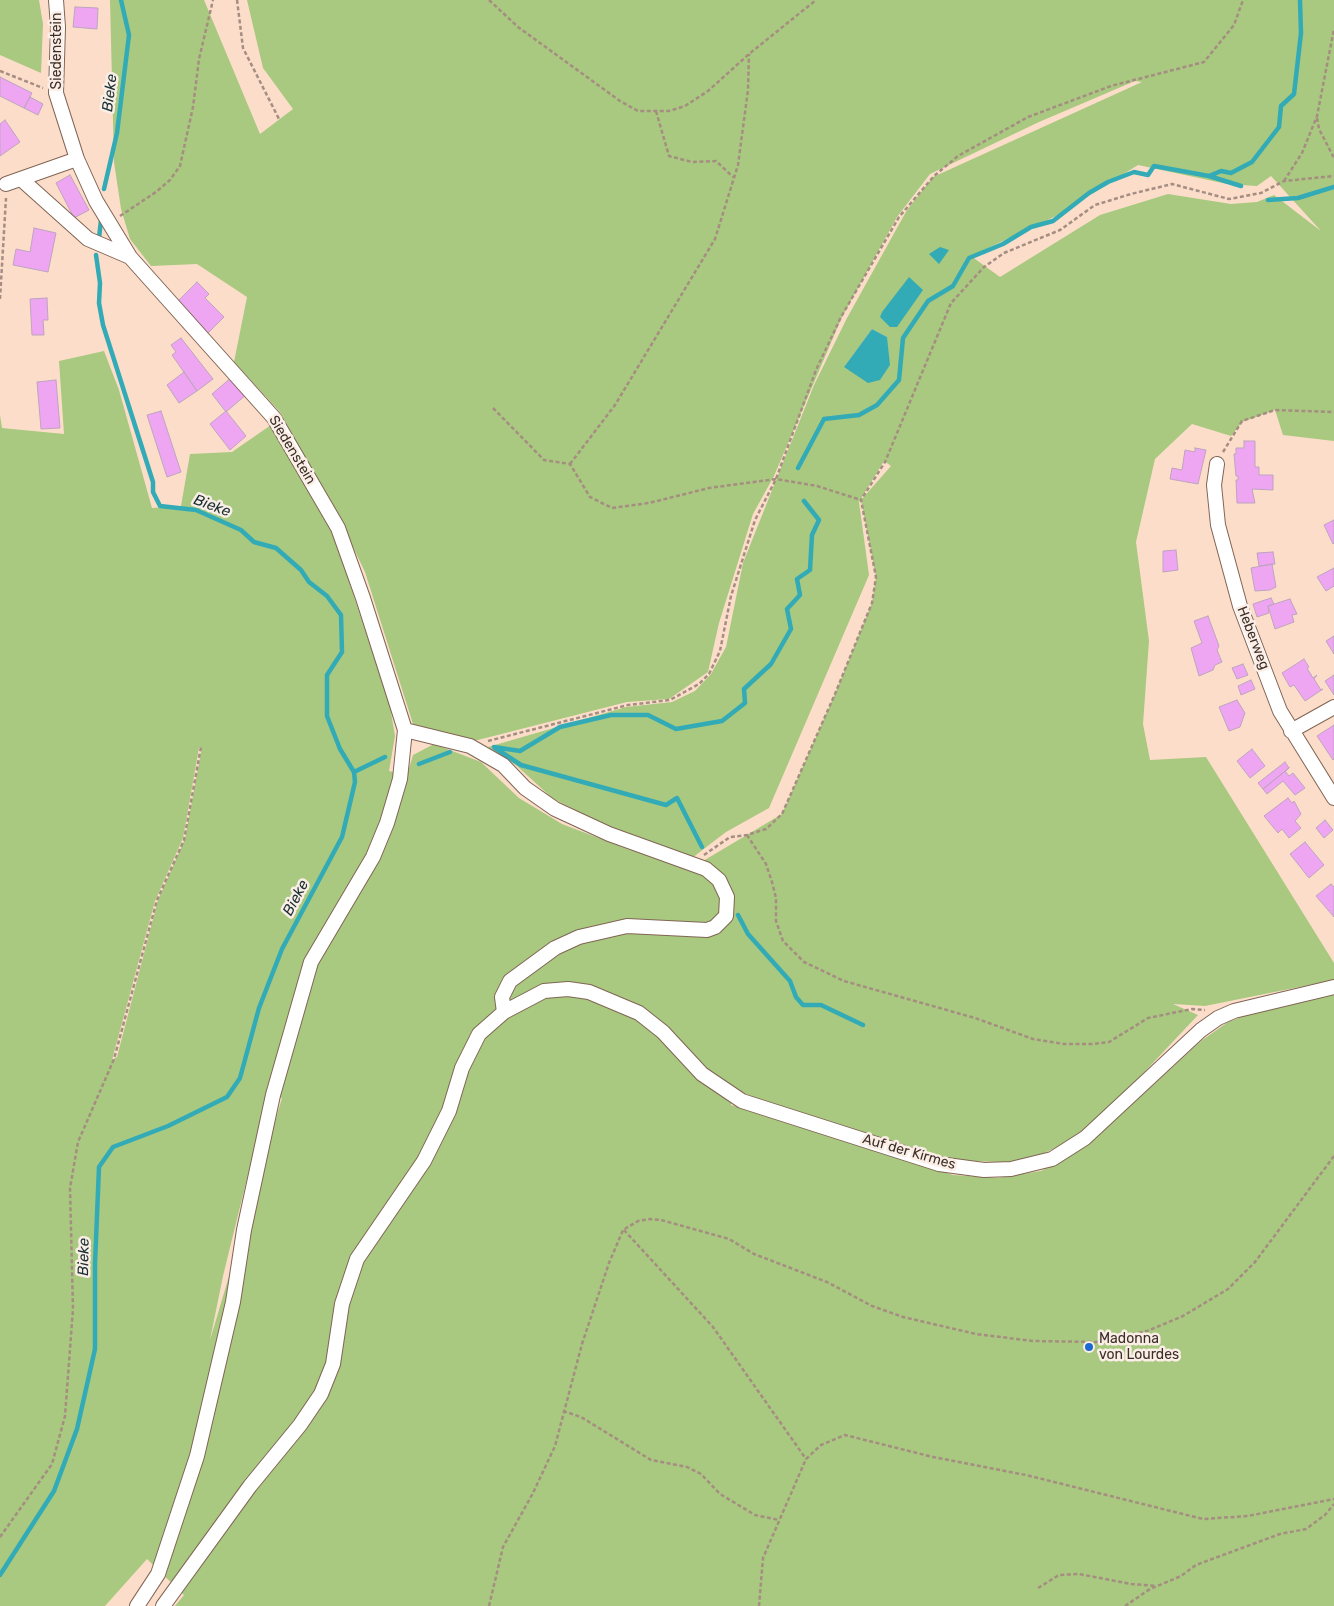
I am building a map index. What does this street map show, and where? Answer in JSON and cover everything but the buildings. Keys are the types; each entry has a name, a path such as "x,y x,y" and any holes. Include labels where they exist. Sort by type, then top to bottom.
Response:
{"street":[{"name":"Siedenstein","path":"56,0 58,27 56,93 77,159 108,224 130,258 274,418 307,473 338,528 352,562 405,730"},
{"path":"6,184 77,159"},
{"path":"21,179 88,239 130,258"},
{"name":"Heberweg","path":"1217,464 1214,485 1218,525 1240,606 1280,711 1334,798"},
{"path":"1291,731 1334,707"},
{"path":"137,1606 158,1574 197,1456 231,1312 244,1230 273,1095 311,962 373,857 400,779 405,730 470,746 503,765 525,788 556,809 609,834 706,869 719,880 724,888 728,907 722,922 707,930 627,926 580,937 555,948 510,981 502,997 504,1012"},
{"name":"Auf der Kirmes","path":"163,1606 250,1486 300,1425 320,1394 333,1364 342,1304 357,1259 424,1160 449,1111 462,1068 479,1034 504,1012 544,991 568,990 589,992 639,1013 663,1032 702,1074 742,1101 939,1164 984,1170 1011,1169 1052,1159 1085,1138 1201,1030 1218,1018 1234,1010 1334,987"}],"path":[{"path":"108,224 156,192 170,180 180,166 193,107 199,58 213,0"},
{"path":"237,0 243,48 279,119"},
{"path":"489,0 518,27 620,102 638,111 656,111 685,106 708,91 749,54 816,0"},
{"path":"470,746 628,705 670,700 699,684 709,674 720,651 739,567 755,520 776,479 796,420 841,317 899,217 934,176 958,156 1028,117 1111,86 1204,62 1234,25 1243,0"},
{"path":"1284,181 1302,153 1317,116 1334,29"},
{"path":"570,464 615,405 715,238 738,165 747,100 749,54"},
{"path":"0,71 56,93"},
{"path":"656,111 669,156 692,162 716,161 733,177"},
{"path":"1317,116 1319,129 1334,158"},
{"path":"692,863 730,837 746,835 766,829 782,814 872,603 876,577 861,500 885,462 951,303 984,266 1004,253 1060,230 1096,205 1131,194 1172,184 1230,199 1261,193 1284,181 1334,176"},
{"path":"0,299 6,184"},
{"path":"493,408 544,460 570,464"},
{"path":"1217,464 1231,436 1242,421 1275,410 1334,412"},
{"path":"570,464 590,497 612,508 649,503 709,488 776,479 817,486 861,500"},
{"path":"0,1537 52,1464 65,1416 73,1309 70,1188 78,1142 114,1059 157,900 184,840 201,747"},
{"path":"746,835 766,864 776,898 776,921 783,941 804,962 844,981 975,1018 1033,1039 1064,1044 1109,1042 1148,1018 1192,1009 1209,1010"},
{"path":"489,1606 503,1547 533,1493 555,1446 582,1344 609,1263 623,1230 638,1221 650,1219 694,1228 729,1239 754,1254 827,1282 872,1306 934,1325 976,1334 1033,1341 1096,1342 1147,1331 1183,1316 1228,1289 1255,1262 1334,1156"},
{"path":"623,1230 712,1327 806,1459"},
{"path":"563,1411 581,1417 651,1460 687,1467 700,1474 720,1494 755,1515 779,1520"},
{"path":"759,1606 763,1558 806,1459 821,1445 845,1435 933,1457 1026,1475 1204,1519 1248,1516 1334,1499"},
{"path":"1125,1606 1158,1586 1181,1576 1196,1565 1280,1534 1306,1529 1325,1515 1334,1504"},
{"path":"1038,1588 1059,1575 1079,1574 1131,1584 1158,1586"}],"green space":[{"path":"0,0 39,0 43,24 41,73 0,55"},
{"path":"110,0 204,0 260,134 293,109 263,68 247,0 1334,0 1334,441 1283,435 1275,410 1242,422 1231,436 1192,424 1155,459 1136,542 1149,641 1143,724 1150,760 1206,757 1334,963 1334,980 1205,1006 1173,1004 1198,1015 1119,1099 1072,1139 1025,1163 952,1160 768,1103 732,1088 731,1105 953,1175 998,1178 1041,1171 1088,1145 1201,1041 1228,1022 1270,1007 1334,994 1334,1606 175,1606 184,1595 147,1559 105,1606 0,1606 0,415 2,428 64,434 59,361 104,351 119,390 152,508 181,506 190,454 232,452 271,425 331,527 390,706 395,736 389,771 407,775 413,755 434,744 481,762 519,798 562,824 630,850 693,867 782,814 835,694 872,603 876,577 861,500 891,466 884,461 859,502 869,575 769,808 726,832 692,858 612,829 552,798 517,766 488,747 626,707 672,702 695,691 711,674 726,647 743,563 814,385 847,318 907,210 933,177 1142,82 1135,81 1039,122 930,174 897,217 842,317 774,476 753,514 719,623 708,672 669,699 627,702 470,742 413,724 365,572 342,524 280,412 234,362 247,297 197,264 151,266 130,239 121,209 114,162","holes":["1138,165 1227,184 1257,186 1271,176 1321,231 1274,195 1257,202 1231,204 1168,194 1100,215 1000,277 971,256 1058,215","872,329 887,337 844,367","202,747 185,839 158,900 117,1057 112,1060 155,901 183,838 199,748","267,1097 282,1098 210,1340 223,1276"]}],"water":[{"path":"940,247 949,250 939,264 929,254"},
{"path":"909,277 923,290 897,327 890,327 880,317"},
{"path":"872,329 887,337 890,365 880,380 868,383 844,367"}],"waterway":[{"name":"Bieke","path":"104,189 117,133 129,35 121,0"},
{"path":"1209,176 1221,171 1231,173 1252,162 1279,127 1281,106 1294,94 1301,33 1300,0"},
{"path":"798,468 824,419 859,415 877,405 899,380 903,338 928,301 953,286 969,258 1003,244 1031,227 1053,221 1089,193 1108,182 1134,172 1148,175 1154,166 1209,176 1241,186"},
{"path":"1268,200 1298,198 1334,187"},
{"name":"Bieke","path":"99,238 101,220"},
{"name":"Bieke","path":"0,1575 54,1491 77,1429 95,1349 95,1264 99,1167 113,1147 168,1126 227,1097 240,1078 259,1008 282,949 342,837 355,782 354,772 340,749 327,716 327,675 342,652 341,615 327,596 309,582 301,570 276,548 254,542 241,530 196,510 160,506 153,492 153,482 103,325 99,303 100,283 96,255"},
{"path":"494,747 520,751 560,727 611,715 648,715 676,729 722,721 745,703 744,689 771,664 791,629 787,609 800,595 797,579 810,570 812,535 819,520 804,501"},
{"path":"495,748 521,765 666,805 677,798 702,847"},
{"path":"419,764 450,752"},
{"path":"354,772 385,757"},
{"path":"738,915 748,934 790,981 796,997 803,1005 821,1005 863,1025"}],"place":[{"name":"Madonna von Lourdes","path":"1089,1347"}]}
